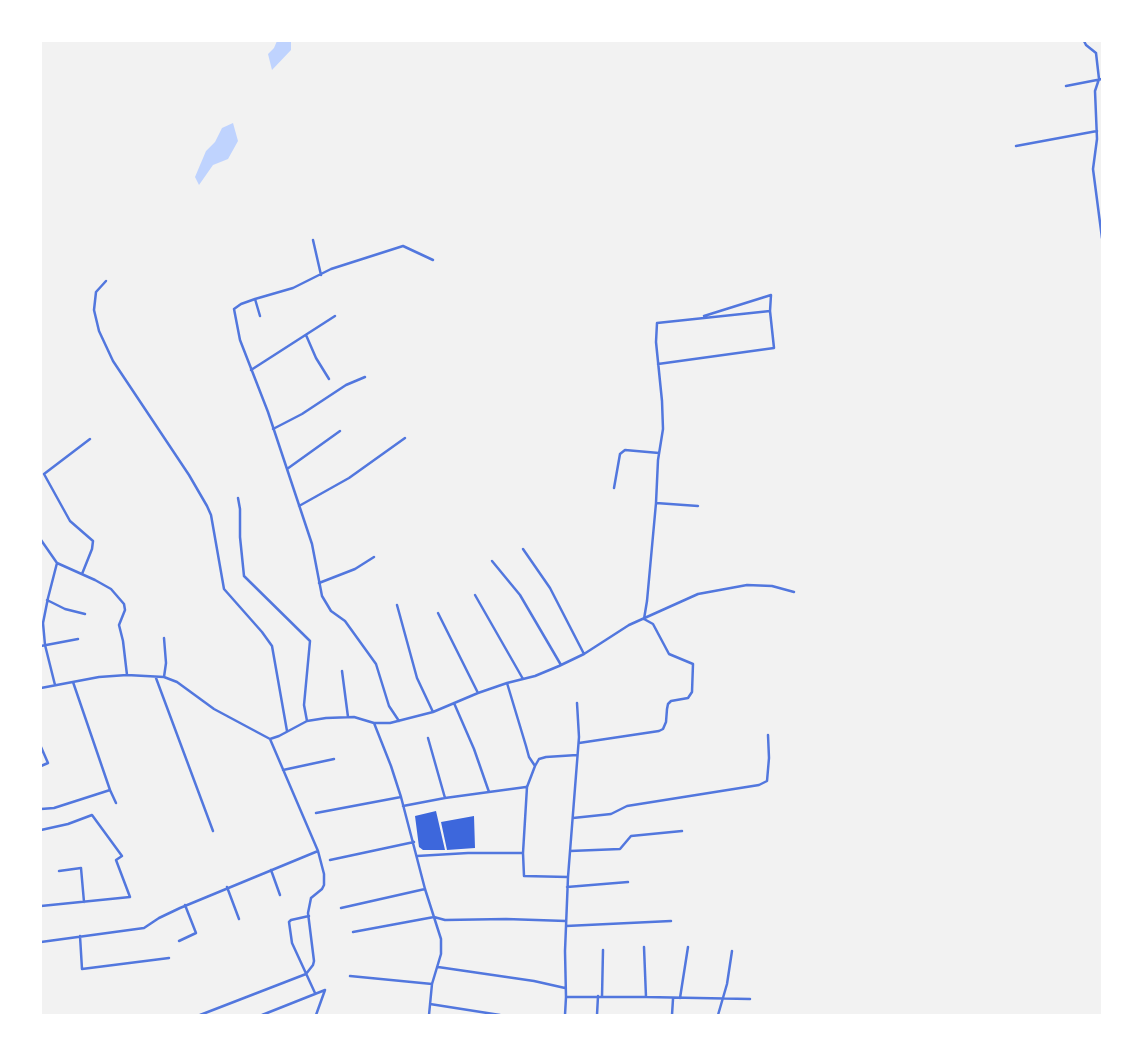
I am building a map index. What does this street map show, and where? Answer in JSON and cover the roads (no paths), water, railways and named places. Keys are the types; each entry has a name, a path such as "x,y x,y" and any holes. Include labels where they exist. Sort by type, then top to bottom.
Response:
{"street":[{"path":"1084,41 1096,53 1101,79 1095,91 1097,131 1093,169 1102,238"},
{"path":"1066,86 1101,79"},
{"path":"1096,105 1102,104"},
{"path":"1016,146 1097,131"},
{"path":"313,240 321,275"},
{"path":"400,722 389,706 376,664 345,621 331,611 322,596 312,544 240,340 234,309 240,304 292,288 331,269 403,246 433,260"},
{"path":"106,281 96,292 94,310 98,331 114,361 189,475 207,506 211,516 224,589 272,646 286,732"},
{"path":"658,364 774,348 770,311 771,295 699,318"},
{"path":"255,299 260,316"},
{"path":"644,619 656,503 659,453 663,429 656,342 657,323 770,311"},
{"path":"251,370 335,316"},
{"path":"306,335 316,358 329,379"},
{"path":"273,429 302,414 346,386 365,377"},
{"path":"287,469 340,431"},
{"path":"299,506 349,478 405,438"},
{"path":"82,574 92,549 93,541 70,521 44,474 90,439"},
{"path":"614,488 620,454 625,450 659,453"},
{"path":"238,498 244,576 310,641 304,705 307,721"},
{"path":"656,503 698,506"},
{"path":"41,540 57,563 111,589 124,604 125,610 119,625 127,676"},
{"path":"522,549 550,588 584,654"},
{"path":"320,583 355,569 374,557"},
{"path":"492,561 520,595 561,665"},
{"path":"55,685 43,623 57,563"},
{"path":"270,739 307,721 354,717 374,723 400,722 433,712 478,693 535,676 561,665 584,654 629,625 698,594 747,585 772,586 794,592"},
{"path":"475,595 523,679"},
{"path":"47,600 64,609 84,614"},
{"path":"397,604 417,678 433,712"},
{"path":"438,613 478,693"},
{"path":"578,743 659,731 663,729 666,722 668,704 671,701 688,698 692,692 693,664 669,654 653,624 644,619"},
{"path":"164,638 166,663 164,677"},
{"path":"41,646 78,639"},
{"path":"342,671 348,717"},
{"path":"41,688 99,677 164,677 178,682 214,709 270,739 318,851 324,874 322,889 311,898 309,916 314,961 306,974 200,1015"},
{"path":"155,677 213,831"},
{"path":"73,682 116,804"},
{"path":"507,683 528,752 535,766"},
{"path":"454,703 474,749 489,792"},
{"path":"565,1015 567,887 578,755 578,703"},
{"path":"374,723 401,797 425,889 441,939 441,954 432,984 429,1015"},
{"path":"573,818 611,814 627,806 759,785 766,782 769,758 768,735"},
{"path":"428,738 445,798"},
{"path":"41,747 48,763 41,766"},
{"path":"568,877 524,876 522,852 527,787 539,759 546,756 578,755"},
{"path":"283,770 334,759"},
{"path":"403,806 445,798 527,787"},
{"path":"41,809 54,808 110,790"},
{"path":"316,813 401,797"},
{"path":"41,830 68,824 92,815 122,856 116,860 130,897 41,906"},
{"path":"570,851 620,849 630,836 682,831"},
{"path":"330,860 414,842"},
{"path":"41,942 80,936 112,934 144,928 159,918 227,887 318,851"},
{"path":"417,856 522,852"},
{"path":"59,871 81,868 84,902"},
{"path":"271,870 280,895"},
{"path":"567,887 628,882"},
{"path":"227,887 239,919"},
{"path":"341,908 425,889"},
{"path":"179,941 196,933 185,906"},
{"path":"309,916 288,922 292,943 315,993"},
{"path":"353,932 434,917 445,920 506,919 566,921"},
{"path":"566,926 670,921"},
{"path":"80,936 82,969 169,958"},
{"path":"644,947 646,997"},
{"path":"680,998 688,947"},
{"path":"602,996 603,950"},
{"path":"718,1015 727,984 732,951"},
{"path":"438,967 534,981 566,988"},
{"path":"350,976 432,984"},
{"path":"262,1015 325,990 316,1015"},
{"path":"597,1015 598,996"},
{"path":"566,997 750,999"},
{"path":"672,1015 674,998"},
{"path":"430,1004 500,1015"}],"water":[{"path":"277,41 291,41 291,50 272,70 268,54 274,48"},
{"path":"233,123 238,141 228,159 213,165 199,185 195,177 206,151 215,142 222,128"}]}
